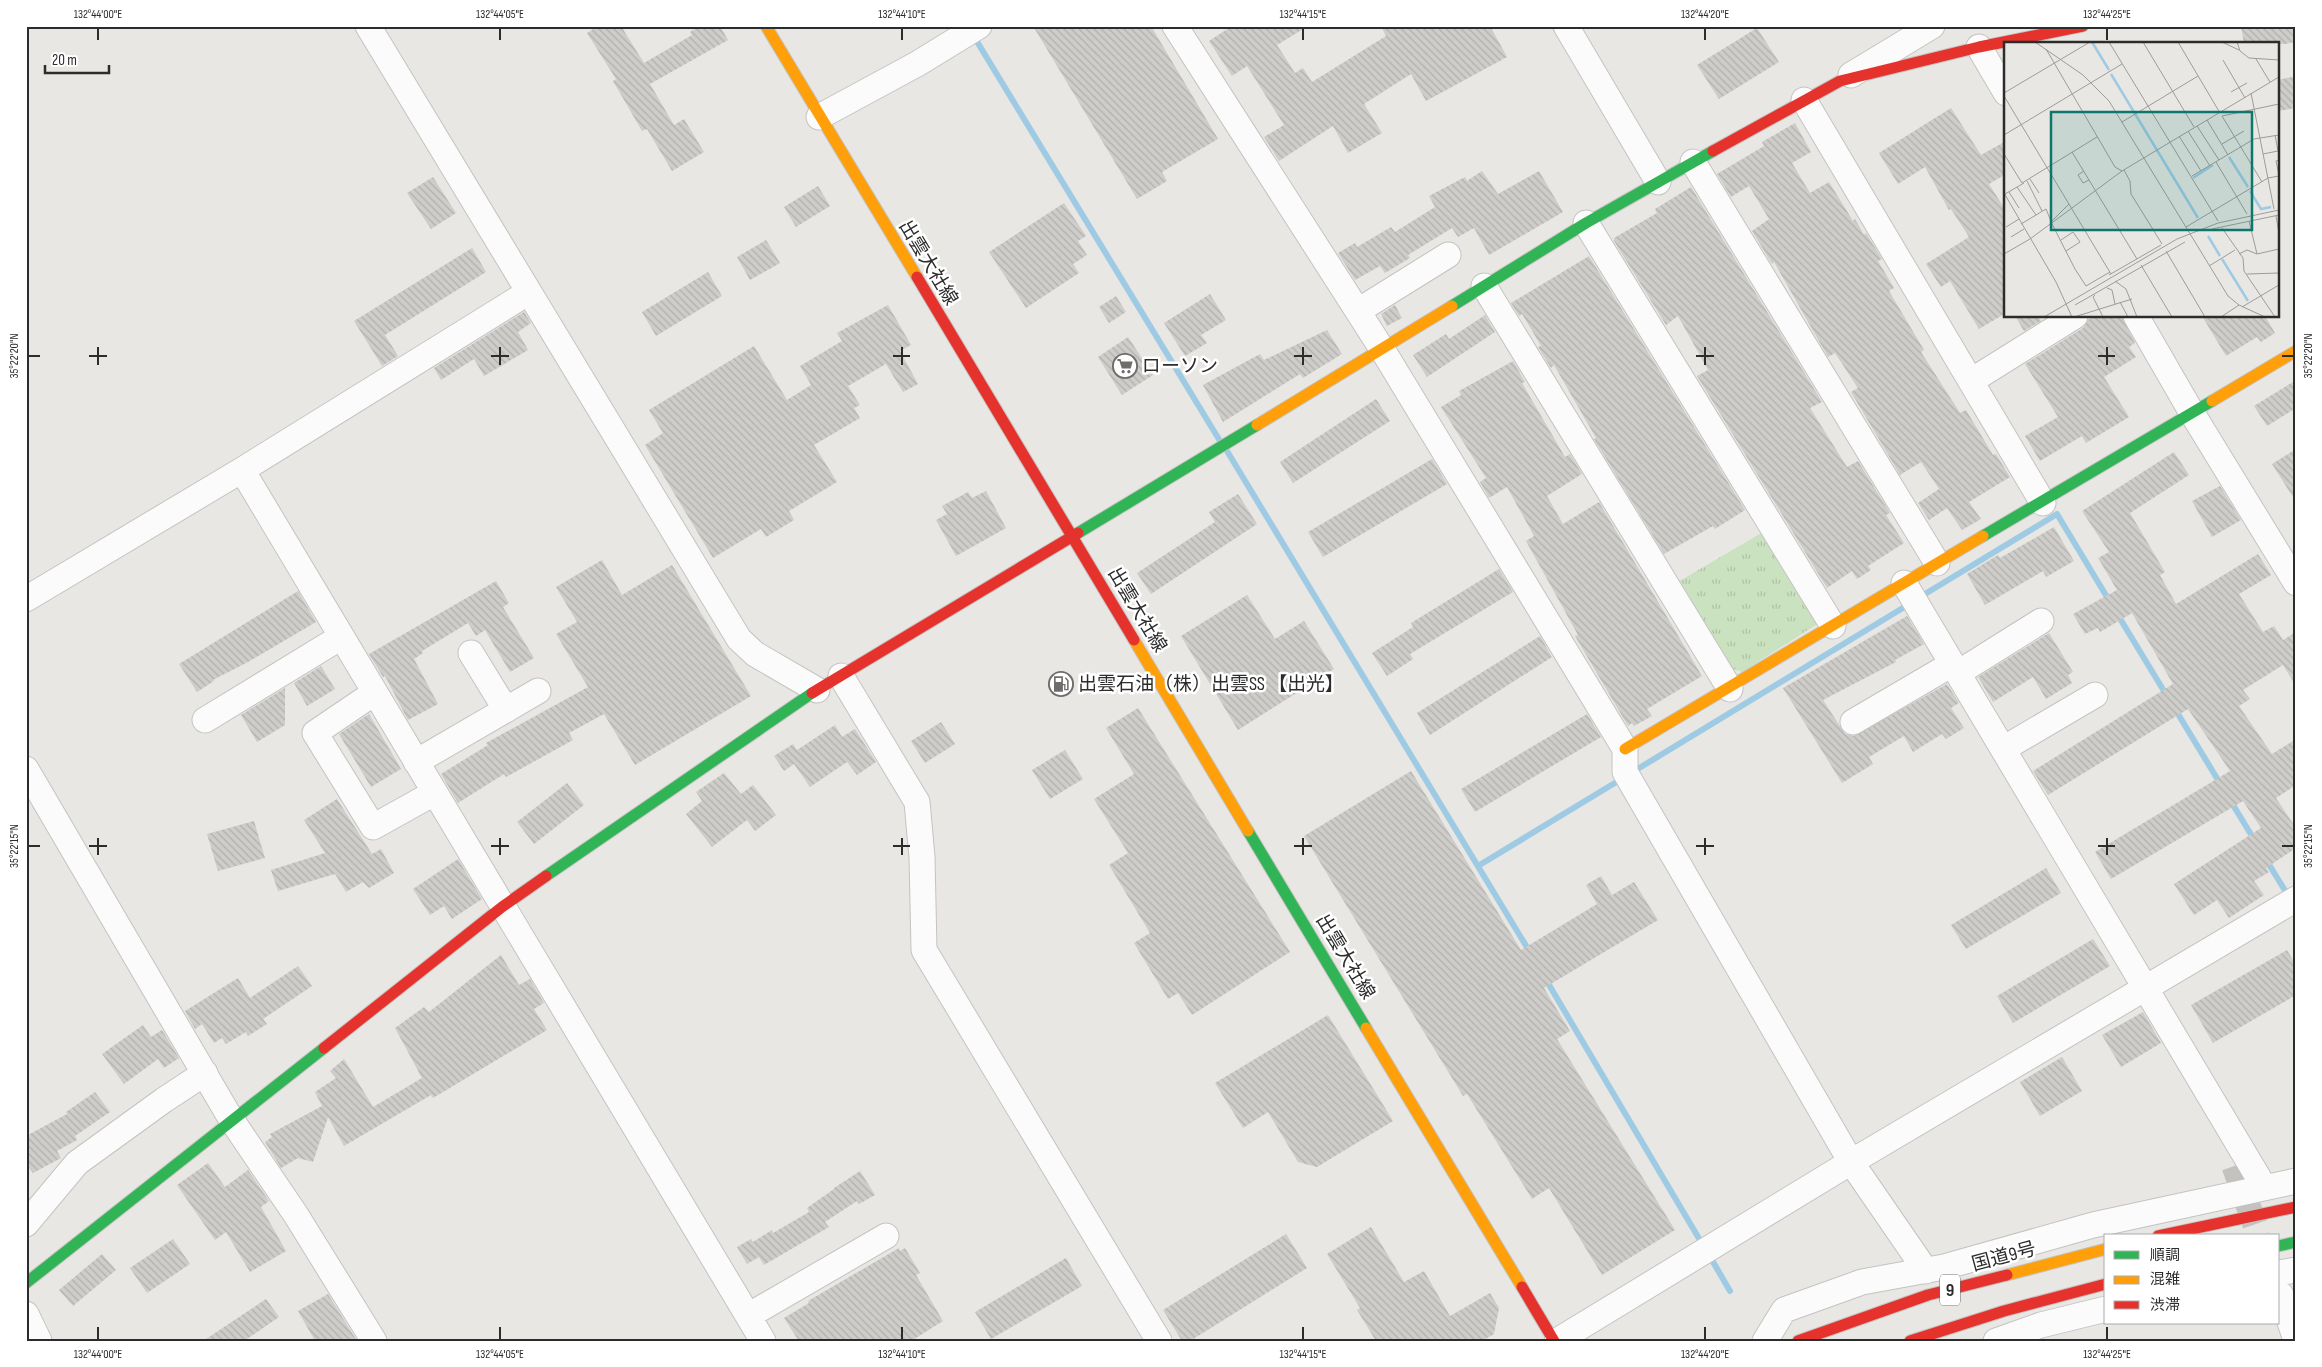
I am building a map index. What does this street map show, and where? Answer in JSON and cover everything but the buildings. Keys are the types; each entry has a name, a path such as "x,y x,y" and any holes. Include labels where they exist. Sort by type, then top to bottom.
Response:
{"main road":[{"name":"出雲大社線","path":"766,26 1555,1341"},
{"path":"26,1283 231,1119 502,907 817,690 1382,349 1586,223 1692,162 1840,81 1979,47 2083,26"},
{"path":"1625,749 1730,689 1937,563 2043,503 2296,351"},
{"path":"2168,1234 2296,1208"},
{"path":"2280,1246 2296,1242"},
{"name":"国道9号","path":"1798,1341 1928,1295 2104,1250"},
{"name":"9","path":"1910,1341 2004,1311 2104,1285"}],"street":[{"path":"368,26 739,639 755,654 817,690"},
{"path":"819,117 916,64 979,26"},
{"path":"1175,26 1382,349 1625,749 1626,772 1851,1162 1926,1271"},
{"path":"1566,26 1658,182"},
{"path":"1840,81 1932,26"},
{"path":"1979,47 2004,90"},
{"path":"1804,100 2043,503"},
{"path":"1692,162 1937,563"},
{"path":"1586,223 1833,626"},
{"path":"1358,311 1448,255"},
{"path":"1484,286 1730,689"},
{"path":"26,599 242,470 529,292"},
{"path":"1971,382 2072,318"},
{"path":"2137,318 2192,413 2296,583"},
{"path":"242,470 763,1341"},
{"path":"1904,583 2264,1187"},
{"path":"1853,722 2041,621"},
{"path":"205,720 342,637"},
{"path":"471,653 506,710"},
{"path":"841,676 916,802 922,857 924,950 1158,1341"},
{"path":"416,762 538,691"},
{"path":"374,693 315,733 373,828 434,793"},
{"path":"2003,750 2095,695"},
{"path":"26,769 231,1119 296,1214 374,1341"},
{"path":"1555,1341 1851,1162 2296,899"},
{"path":"2190,1062 2185,1085 2234,1166"},
{"path":"26,1224 77,1163 205,1073"},
{"path":"1765,1341 1784,1310 1862,1282 1926,1271 2094,1226 2296,1181"},
{"path":"2061,1261 2094,1226"},
{"path":"748,1316 886,1236"},
{"path":"2288,1279 2296,1340"},
{"path":"1996,1341 2040,1325 2104,1309"},
{"path":"26,1314 40,1341"}],"green space":[{"path":"1763,532 1819,623 1742,672 1727,667 1678,582"}],"waterway":[{"path":"973,35 1220,441"},
{"path":"1227,451 1531,954"},
{"path":"1920,597 2057,514 2110,602"},
{"path":"1631,773 1911,603"},
{"path":"2116,612 2167,696"},
{"path":"2175,709 2221,785"},
{"path":"1478,866 1623,778"},
{"path":"2230,800 2255,841"},
{"path":"2265,858 2289,897"},
{"path":"1545,978 1704,1247"},
{"path":"1709,1255 1730,1291"}],"tunnel":[{"path":"2234,1166 2258,1234"}],"traffic: fast":[{"path":"1452,306 1586,223 1713,151"},
{"path":"1983,536 2212,401"},
{"path":"1078,533 1257,425"},
{"path":"546,876 812,693"},
{"path":"1248,831 1366,1028"},
{"path":"26,1283 324,1048"},
{"path":"2280,1246 2296,1242"}],"traffic: slow":[{"path":"766,26 917,277"},
{"path":"1257,425 1452,306"},
{"path":"2212,401 2296,351"},
{"path":"1625,749 1983,536"},
{"path":"1134,640 1248,831"},
{"path":"1366,1028 1522,1287"},
{"path":"2007,1275 2104,1250"}],"traffic: jam":[{"path":"1713,151 1840,81 1979,47 2083,26"},
{"path":"917,277 1134,640"},
{"path":"812,693 1078,533"},
{"path":"324,1048 502,907 546,876"},
{"path":"2168,1234 2296,1207"},
{"path":"1798,1341 1928,1295 2007,1275"},
{"path":"1910,1341 2004,1311 2104,1285"},
{"path":"1522,1287 1554,1341"}],"place":[{"name":"ローソン","path":"1125,366"},
{"name":"出雲石油（株）出雲SS 【出光】","path":"1061,684"}]}
